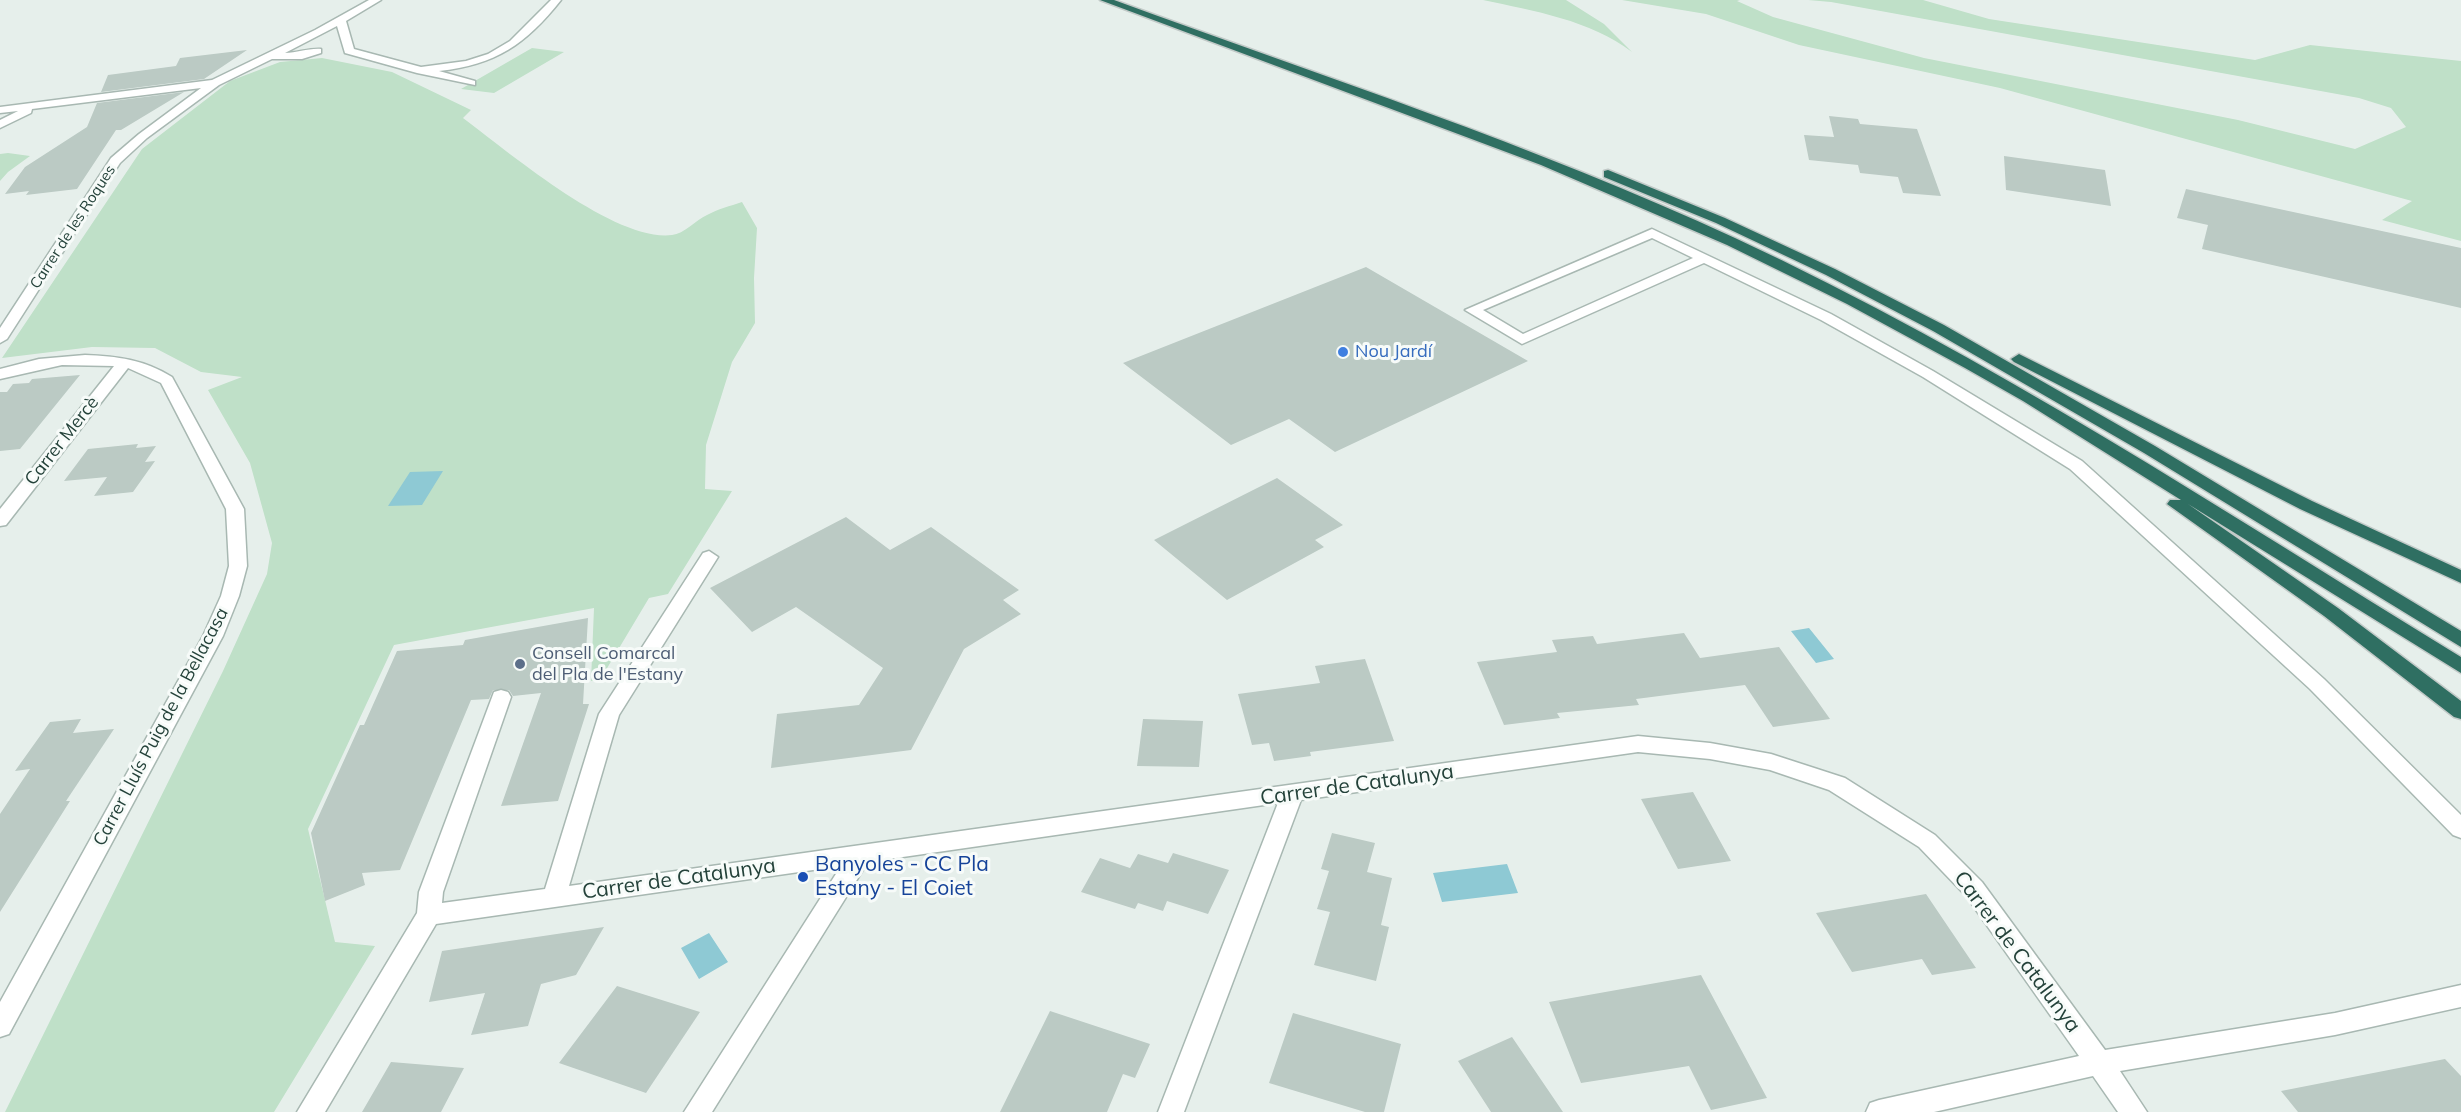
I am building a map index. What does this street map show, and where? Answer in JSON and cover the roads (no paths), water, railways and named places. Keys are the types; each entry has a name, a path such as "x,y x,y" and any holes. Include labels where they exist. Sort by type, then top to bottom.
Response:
{"highway":[{"path":"1105,0 1607,186 1793,271 2029,398 2461,666"},
{"path":"1132,0 1633,183 1817,266 1977,349 2051,391 2461,640"},
{"path":"1817,266 1858,280 2306,505 2461,577"},
{"path":"1793,271 1822,296 1938,359 2171,500 2331,612 2461,712"}],"street":[{"name":"Carrer de les Roques","path":"0,339 115,161 143,136 215,83 341,21 376,0"},
{"path":"417,70 450,68 486,59 515,43 556,0"},
{"path":"341,21 349,51 471,83"},
{"name":"Carrer de les Roques","path":"270,56 302,56 317,51"},
{"name":"Carrer de les Roques","path":"0,110 215,83"},
{"name":"Carrer de les Roques","path":"0,125 40,105"},
{"path":"1705,258 1522,340 1472,310 1652,233 1705,258 1826,317 1928,374 2076,465 2317,684 2461,830"},
{"name":"Carrer Lluís Puig de la Bellacasa","path":"0,374 55,362 124,362 144,366 167,380 236,509 238,566 230,596 213,636 0,1026"},
{"name":"Carrer Mercè","path":"0,521 124,362"},
{"path":"554,897 609,714 709,557"},
{"path":"310,1112 429,915 431,892 501,697"},
{"name":"Carrer de Catalunya","path":"429,915 1638,744 1710,751 1770,762 1837,784 1927,841 1974,889 2134,1112"},
{"path":"1172,1112 1292,794"},
{"path":"697,1112 862,852"},
{"path":"1879,1112 2100,1063 2335,1024 2461,996"}],"water":[{"path":"443,471 422,505 388,506 410,472"},
{"path":"1809,628 1834,659 1816,663 1791,631"},
{"path":"1507,864 1518,893 1442,902 1433,873"},
{"path":"709,933 728,962 699,979 681,948"}],"place":[{"name":"Nou Jardí","path":"1343,352"},
{"name":"Consell Comarcal del Pla de l'Estany","path":"520,664"},
{"name":"Banyoles - CC Pla Estany - El Coiet","path":"803,877"}]}
